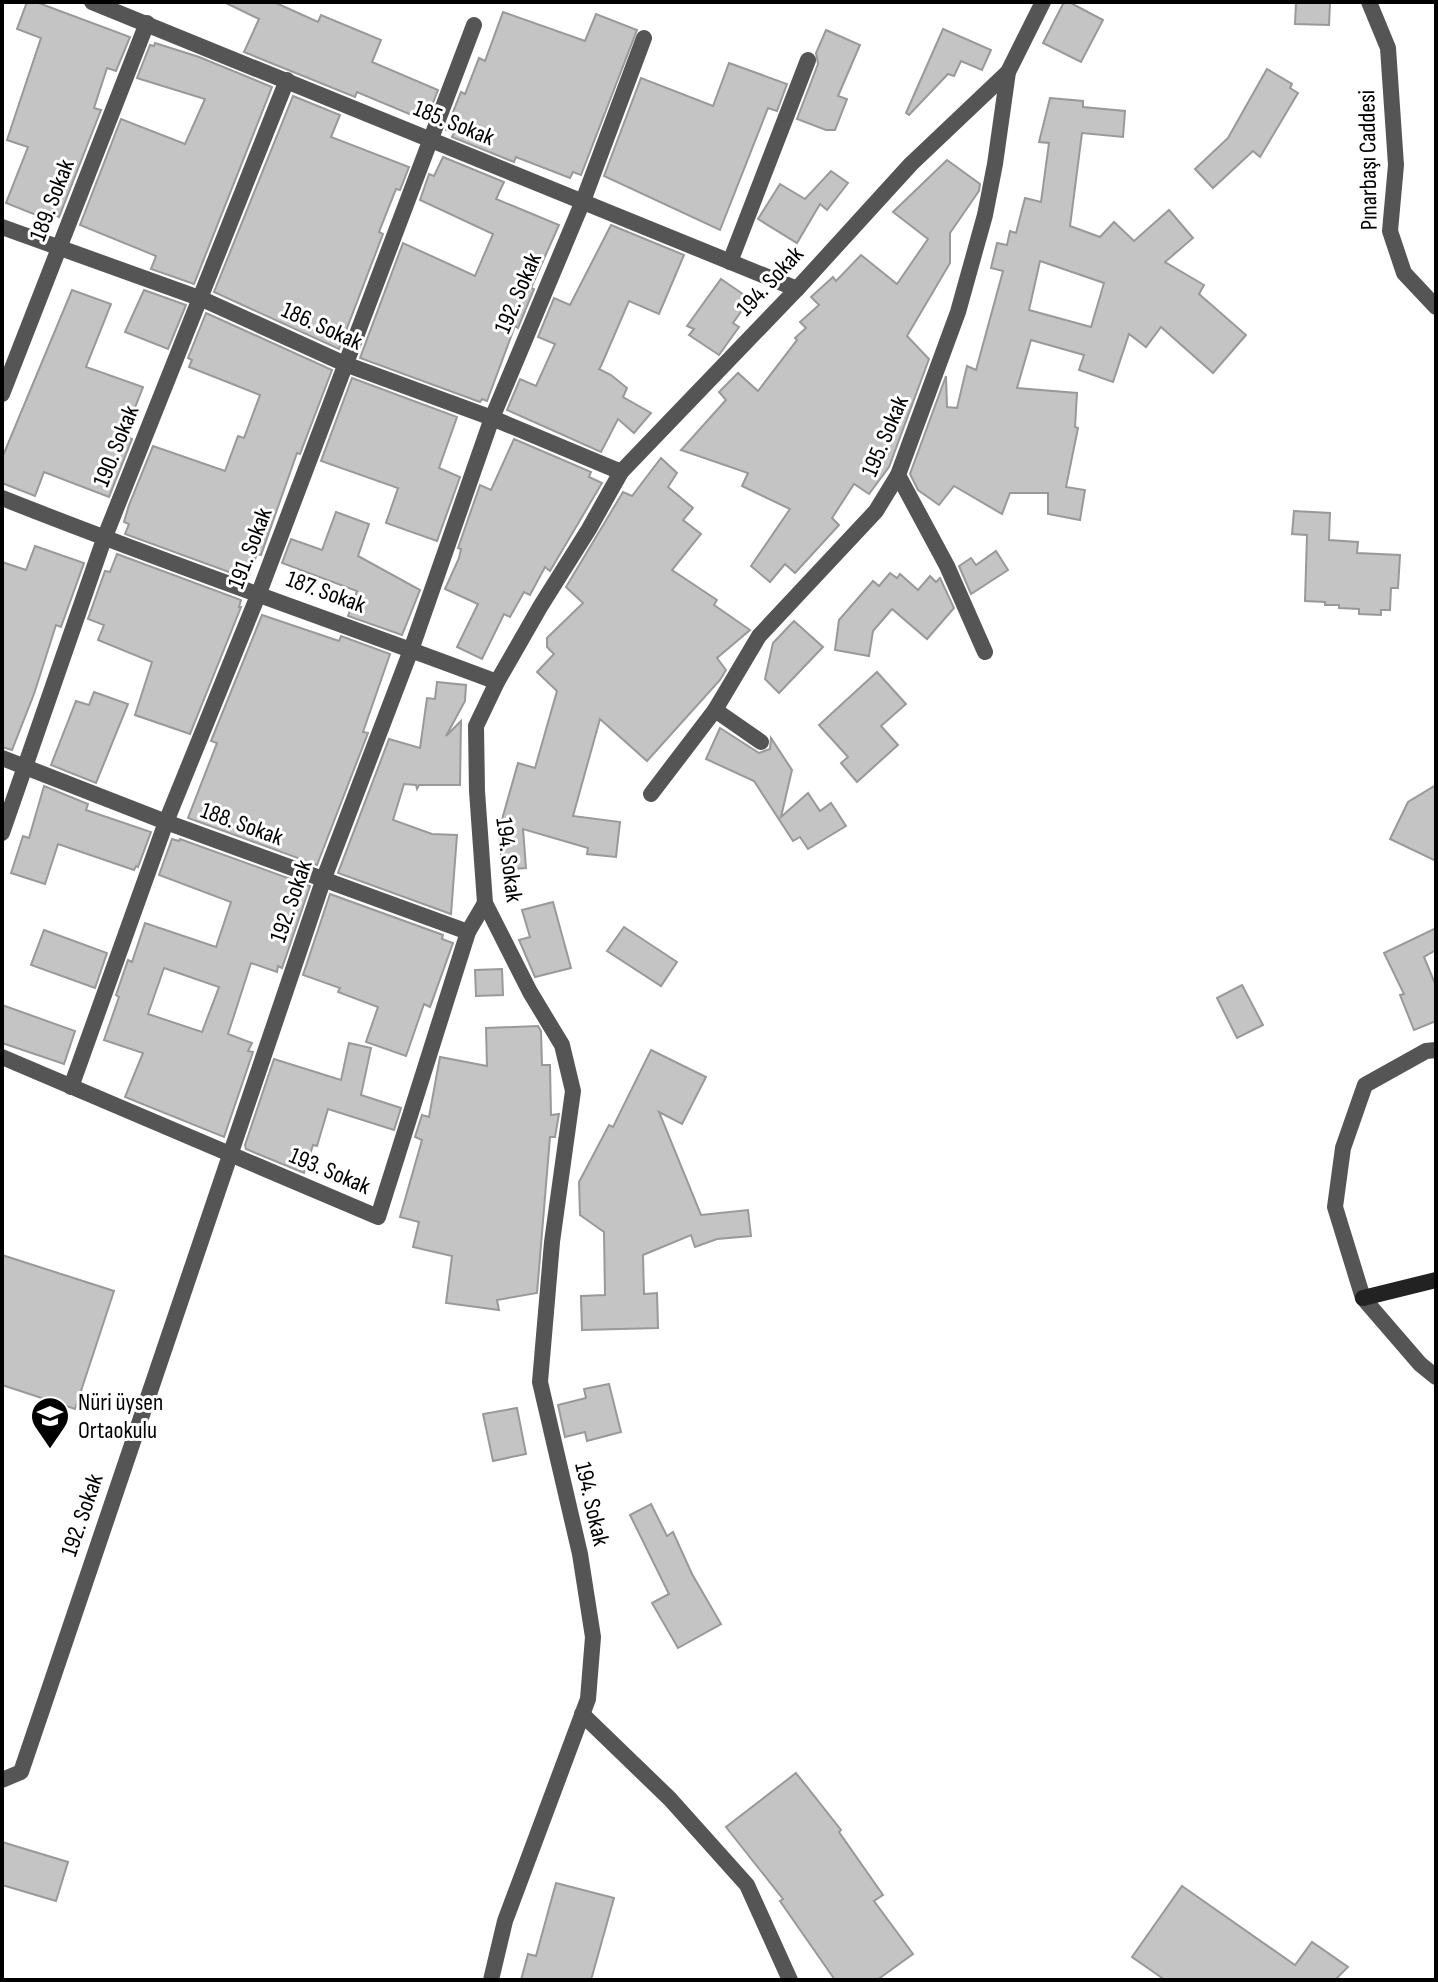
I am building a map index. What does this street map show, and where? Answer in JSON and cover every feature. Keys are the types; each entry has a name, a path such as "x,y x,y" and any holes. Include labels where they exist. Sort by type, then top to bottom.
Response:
{"street":[{"name":"185. Sokak","path":"92,2 797,289"},
{"name":"194. Sokak","path":"491,1980 505,1921 588,1699 593,1637 580,1554 540,1382 552,1242 573,1091 562,1045 530,992 485,903 476,726 497,682 621,472 797,289 911,164 1008,72 1043,2"},
{"name":"Pınarbaşı Caddesi","path":"1369,2 1388,48 1396,165 1390,231 1404,273 1436,307"},
{"name":"189. Sokak","path":"2,394 147,23"},
{"name":"191. Sokak","path":"71,1087 166,822 259,593 474,25"},
{"name":"192. Sokak","path":"2,1780 21,1772 324,878 411,650 492,418 583,201 644,38"},
{"path":"730,262 808,60"},
{"name":"195. Sokak","path":"651,794 715,710 759,636 876,511 898,475 958,312 993,177 1008,72"},
{"name":"190. Sokak","path":"2,833 104,539 287,80"},
{"name":"186. Sokak","path":"2,227 202,299 345,364 492,418 621,472"},
{"path":"898,475 947,566 985,652"},
{"name":"187. Sokak","path":"2,498 104,539 497,682"},
{"path":"715,710 761,742"},
{"name":"188. Sokak","path":"2,758 166,822 468,932"},
{"name":"193. Sokak","path":"2,1057 378,1217 468,932 485,903"},
{"path":"1436,1050 1426,1051 1365,1085 1343,1148 1335,1207 1363,1298 1420,1364 1436,1377"},
{"path":"1363,1298 1436,1280"},
{"path":"582,1714 670,1799 747,1885 790,1980"}],"building":[{"path":"27,2 36,2 130,37 116,71 107,68 94,108 101,110 59,217 53,214 51,221 6,203 28,147 7,140 41,38 17,29"},
{"path":"224,2 274,2 318,22 321,15 381,40 372,62 438,90 426,121 357,92 355,97 244,52 259,19"},
{"path":"1064,2 1103,20 1081,62 1043,43"},
{"path":"1296,2 1330,3 1329,25 1295,24"},
{"path":"503,12 585,41 596,14 637,30 581,175 573,172 570,178 516,157 514,162 452,137 454,133 446,130 479,58 485,61"},
{"path":"943,29 991,50 982,70 961,61 954,76 948,74 909,115 906,113"},
{"path":"826,30 860,45 838,96 847,99 835,130 826,130 797,119 818,64 816,53"},
{"path":"155,43 272,87 194,284 151,269 156,256 80,225 121,119 185,144 205,99 137,78 150,45 154,46"},
{"path":"729,63 787,84 777,111 768,108 720,230 604,176 641,78 713,106"},
{"path":"1267,69 1292,84 1290,88 1298,93 1260,157 1253,151 1213,188 1195,169 1228,138"},
{"path":"293,96 340,115 331,137 409,167 400,190 396,189 379,232 383,234 339,349 214,292"},
{"path":"1050,98 1083,101 1083,107 1125,111 1123,137 1082,133 1070,226 1100,237 1114,222 1134,241 1169,210 1193,238 1165,262 1204,285 1199,294 1246,335 1213,373 1161,327 1146,347 1129,334 1113,382 1079,370 1084,355 1031,340 1017,388 1077,393 1075,427 1078,428 1066,487 1085,490 1080,520 1048,514 1048,493 1010,493 1002,514 954,486 939,505 918,490 910,474 946,376 947,407 957,408 967,366 976,370 1003,271 991,268 997,243 1007,245 1010,231 1016,233 1025,198 1041,202 1049,143 1039,142","holes":["1040,261 1104,283 1091,327 1029,310"]},
{"path":"443,157 504,182 496,199 559,225 531,288 534,289 518,328 515,326 487,401 482,399 480,402 360,358 403,243 475,276 493,234 420,200 429,174 434,176"},
{"path":"947,160 980,184 979,191 950,233 950,263 907,336 929,359 889,467 869,494 854,484 832,518 839,525 795,573 785,564 770,582 751,566 790,509 742,486 748,473 681,450 726,400 719,392 738,373 758,391 797,340 795,338 806,328 800,322 819,305 811,297 833,277 836,281 861,255 897,284 928,239 893,212"},
{"path":"831,171 848,183 827,210 820,204 797,243 758,219 780,184 805,199"},
{"path":"611,225 684,255 659,314 629,301 599,369 627,388 623,397 651,413 634,433 618,419 601,452 507,410 520,379 536,386 555,344 538,337 554,298 570,305"},
{"path":"721,279 750,299 733,323 739,327 719,355 689,335 694,329 687,326"},
{"path":"72,290 111,304 86,367 143,387 124,436 132,439 109,497 44,472 35,496 2,483 2,458"},
{"path":"144,290 186,305 168,349 125,332"},
{"path":"206,313 332,370 300,454 297,453 261,555 257,554 248,579 125,534 129,524 124,522 129,505 153,446 225,471 238,436 244,438 260,395 189,367 192,360 188,358"},
{"path":"352,378 457,417 439,468 460,477 437,541 386,523 398,488 321,461"},
{"path":"514,439 591,472 589,477 602,483 550,571 545,567 530,595 524,592 510,617 504,614 482,659 457,647 478,604 445,589 459,558 461,549 458,548 480,485 491,490"},
{"path":"661,458 677,473 668,487 693,508 683,520 701,534 672,570 717,600 714,605 750,630 717,658 726,670 720,680 647,761 600,719 573,816 620,822 616,857 587,854 588,848 523,829 526,868 502,870 499,830 518,763 535,768 557,691 537,672 554,654 547,647 547,638 583,603 566,587 623,492 632,496"},
{"path":"1294,511 1330,513 1329,540 1358,542 1357,553 1400,555 1398,588 1391,588 1390,610 1381,610 1381,615 1359,614 1359,609 1305,601 1307,535 1292,534"},
{"path":"336,512 369,524 358,556 420,590 402,635 348,616 357,591 282,563 291,539 322,550"},
{"path":"35,546 84,563 61,627 56,625 12,750 2,747 2,562 26,570"},
{"path":"996,551 1008,570 971,594 959,566 971,558 976,565"},
{"path":"117,554 241,600 241,607 190,734 135,715 152,662 98,640 104,625 88,619 105,571 110,572"},
{"path":"890,573 897,578 900,574 918,590 930,576 936,582 940,578 954,608 927,639 892,609 873,631 869,656 835,650 839,620 873,581 879,586"},
{"path":"262,615 339,641 341,636 390,654 363,732 368,733 317,865 188,818 217,743 211,741"},
{"path":"794,621 823,647 779,693 765,679 773,643"},
{"path":"877,672 906,704 881,726 898,745 857,782 841,763 848,757 819,725"},
{"path":"437,682 466,685 465,701 446,736 461,721 460,785 419,785 417,789 416,785 404,784 393,820 432,834 457,835 451,914 338,873 389,739 420,748 427,698 435,699"},
{"path":"94,692 128,704 96,783 51,765 76,701 89,705"},
{"path":"720,728 759,753 770,749 771,738 792,770 781,817 808,793 820,811 831,803 846,826 808,849 800,837 793,841 754,781 706,759"},
{"path":"1436,785 1436,861 1390,839 1408,802"},
{"path":"44,786 88,804 86,810 151,832 138,867 134,870 58,844 45,884 11,873 23,836 29,838"},
{"path":"172,839 180,839 310,886 282,968 278,966 277,972 251,963 228,1034 252,1043 248,1051 253,1052 224,1137 125,1097 143,1053 104,1040 128,960 132,962 145,923 216,947 231,902 159,875","holes":["164,968 219,987 202,1032 148,1014"]},
{"path":"330,894 443,935 442,939 453,943 430,1007 424,1004 406,1056 366,1042 378,1007 338,992 340,988 303,975"},
{"path":"553,902 571,968 535,977 519,940 530,937 522,910"},
{"path":"624,927 677,962 661,986 607,951"},
{"path":"1436,928 1436,950 1424,957 1436,986 1436,1021 1414,1030 1400,995 1404,994 1384,953"},
{"path":"44,930 107,953 95,988 31,965"},
{"path":"502,969 503,995 476,996 475,970"},
{"path":"1242,985 1263,1025 1237,1038 1217,998"},
{"path":"2,1005 75,1031 64,1064 2,1043"},
{"path":"538,1026 541,1031 542,1065 550,1065 551,1115 559,1114 555,1137 550,1137 537,1293 497,1300 499,1310 446,1303 452,1256 413,1247 419,1222 400,1217 422,1140 415,1137 422,1115 429,1117 440,1057 487,1066 486,1028"},
{"path":"349,1043 371,1048 361,1095 401,1108 394,1130 328,1109 317,1146 313,1145 304,1173 246,1149 274,1059 341,1080"},
{"path":"651,1050 706,1077 682,1124 659,1112 701,1215 748,1210 751,1236 717,1239 695,1247 691,1235 643,1255 644,1294 657,1293 658,1328 582,1330 581,1296 605,1295 604,1232 580,1215 579,1182 609,1125 613,1127"},
{"path":"2,1255 114,1291 75,1409 2,1385"},
{"path":"609,1384 621,1432 587,1441 585,1432 565,1437 558,1405 586,1398 584,1389"},
{"path":"517,1408 526,1454 493,1461 483,1414"},
{"path":"651,1504 667,1536 673,1532 692,1574 721,1624 678,1648 652,1603 669,1594 630,1515"},
{"path":"796,1773 841,1830 839,1832 883,1895 874,1901 913,1954 877,1980 835,1980 780,1901 783,1899 726,1827"},
{"path":"2,1842 68,1862 56,1901 2,1885"},
{"path":"556,1883 614,1898 591,1980 521,1980 528,1954 536,1956"},
{"path":"1182,1886 1295,1965 1312,1942 1348,1967 1335,1980 1165,1980 1132,1957"}],"place":[{"name":"Nüri üysen Ortaokulu","path":"50,1450"}]}
